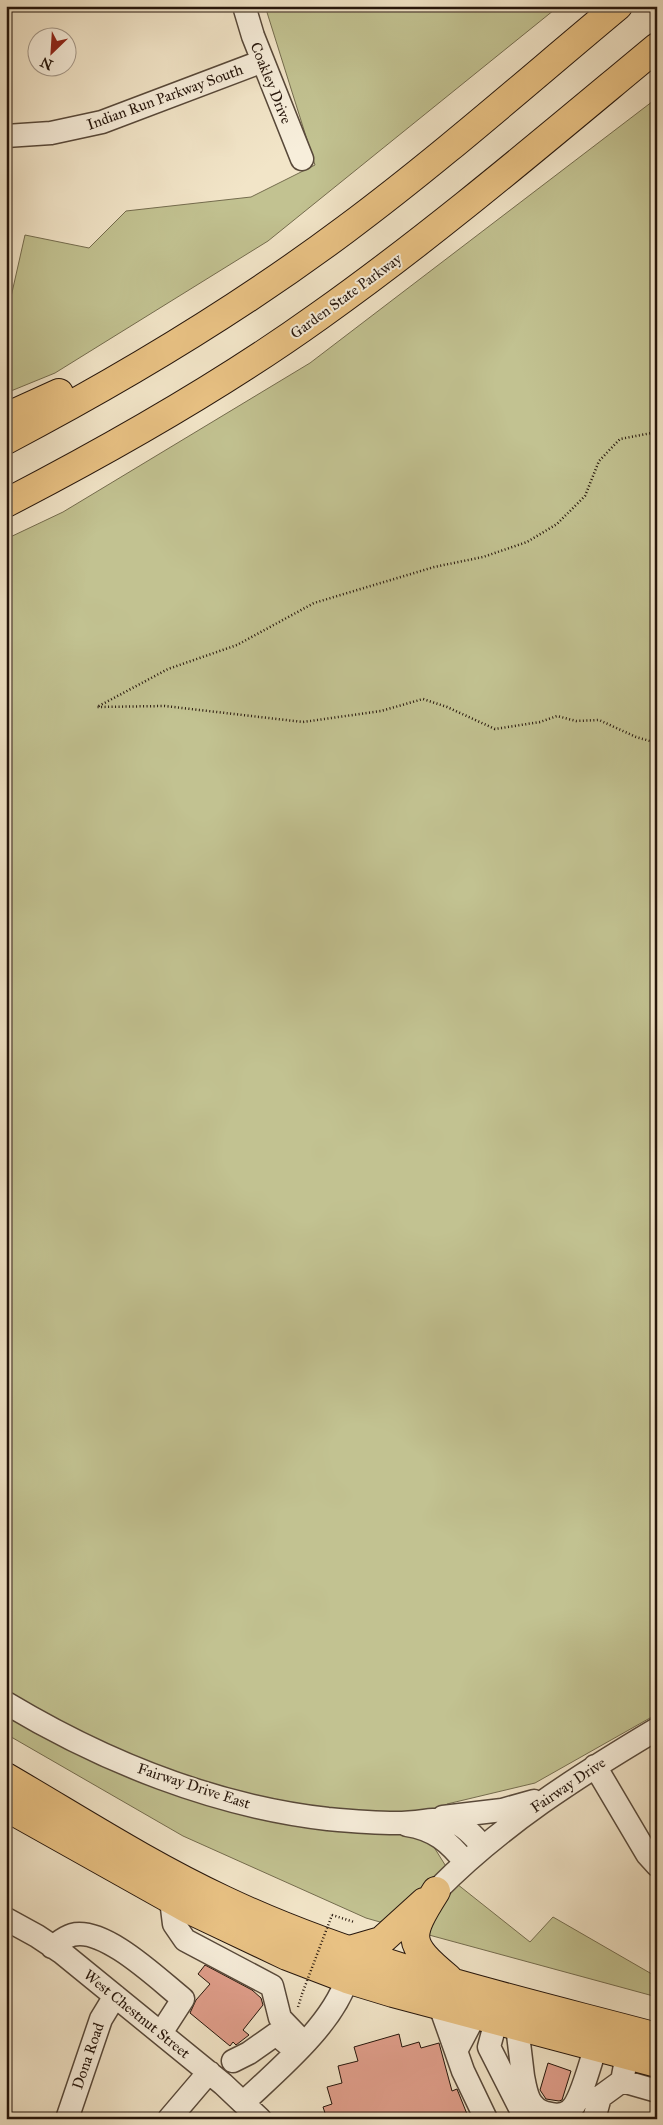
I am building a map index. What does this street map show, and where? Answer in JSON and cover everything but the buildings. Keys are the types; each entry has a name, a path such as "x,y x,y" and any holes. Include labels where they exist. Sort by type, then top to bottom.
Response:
{"highway":[{"path":"6,440 113,382 193,334 289,270 364,215 618,6"},
{"name":"Garden State Parkway","path":"6,502 134,434 266,353 369,280 466,204 657,48"},
{"path":"6,417 193,334"},
{"path":"6,511 134,434"},
{"path":"6,1777 194,1886 256,1915 350,1950 453,1982 657,2037"},
{"path":"6,1807 171,1900 287,1956 347,1978 440,2006 596,2047 624,2068 657,2063"},
{"path":"350,1950 381,1941 436,1891"},
{"path":"436,1891 418,1922 415,1935 416,1944 423,1956 453,1982"}],"street":[{"name":"Coakley Drive","path":"244,6 263,61 302,159"},
{"name":"Indian Run Parkway South","path":"6,136 58,132 102,122 263,61"},
{"name":"Fairway Drive East","path":"6,1703 58,1732 114,1759 156,1776 216,1796 266,1808 326,1818 396,1823 434,1832 449,1843 465,1862"},
{"name":"Fairway Drive","path":"436,1891 483,1847 555,1792 657,1729"},
{"path":"595,1766 653,1856"},
{"path":"434,1818 508,1809 555,1792"},
{"name":"Fairway Drive East","path":"396,1823 434,1818 448,1820 469,1830 483,1847"},
{"path":"171,1900 174,1924 185,1940 272,1986"},
{"name":"West Chestnut Street","path":"6,1920 37,1936 115,1996 209,2072 244,2102 260,2119"},
{"path":"52,1947 75,1934 86,1934 104,1939 183,1999 161,2033"},
{"path":"287,1956 272,1986 280,2018 300,2047"},
{"path":"244,2102 300,2047 333,2008 347,1978"},
{"name":"Dona Road","path":"67,2119 101,2019 115,1996"},
{"path":"440,2006 463,2071 486,2119"},
{"path":"456,2051 496,2020"},
{"path":"496,2020 489,2047 515,2079 534,2107 544,2112 560,2115 570,2111 577,2101 596,2047"},
{"path":"496,2020 526,2119"},
{"path":"233,2061 249,2053 276,2034 300,2047"},
{"path":"594,2119 600,2097 624,2068 657,2091"},
{"path":"169,2119 209,2072"}],"path":[{"path":"657,432 620,439 599,460 585,496 557,524 527,542 483,557 434,567 314,603 238,645 168,669 97,707 165,706 303,722 381,711 422,699 447,707 495,729 540,722 556,716 576,721 599,720 636,737 657,744"},
{"path":"297,2009 332,1915 354,1922"}],"green space":[{"path":"265,6 559,6 268,241 55,373 6,393 6,319 25,235 89,248 126,211 251,197 315,165"},
{"path":"657,98 657,1714 535,1783 447,1804 432,1844 457,1884 530,1942 553,1917 657,1977 657,1997 418,1932 401,1911 380,1922 366,1918 183,1836 6,1734 6,539 63,512 310,363"}]}
